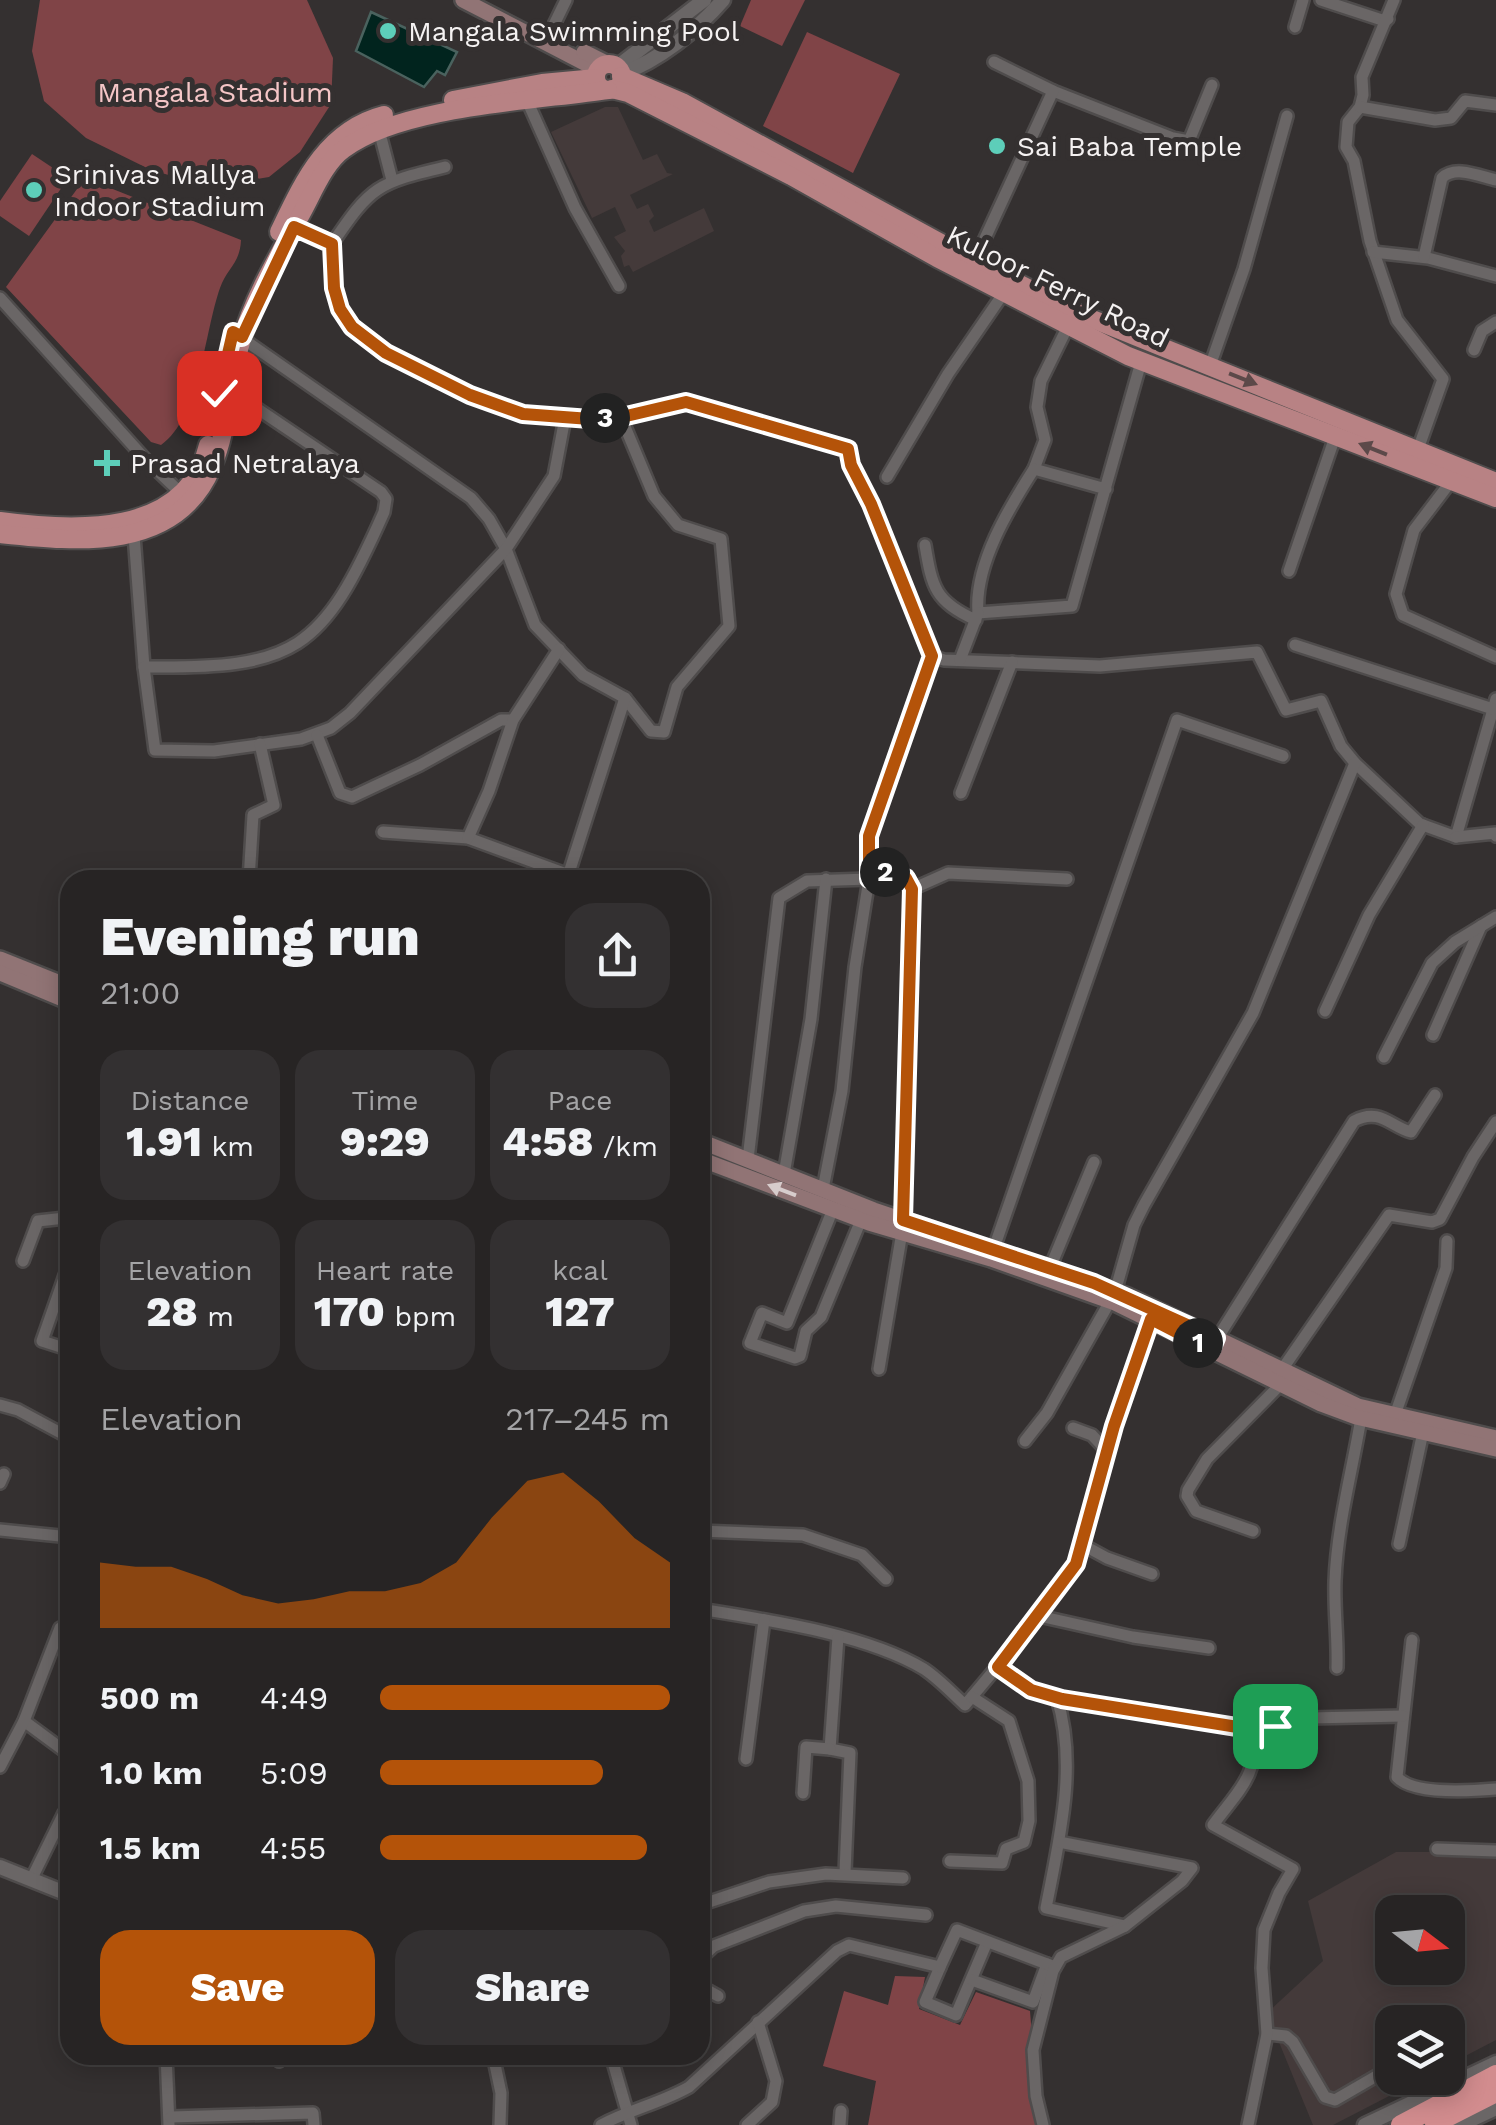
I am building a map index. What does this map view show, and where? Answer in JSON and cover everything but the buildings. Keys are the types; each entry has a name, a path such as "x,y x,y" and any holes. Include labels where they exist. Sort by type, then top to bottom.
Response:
{"highway":[{"path":"1401,2125 1496,2075"},
{"path":"1430,2125 1496,2092"}],"main road":[{"path":"463,0 610,76"},
{"path":"483,0 548,35 610,76"},
{"path":"0,534 108,540 158,527 180,513 200,491 213,465 231,391 238,334 327,168 340,151 377,123 531,102 610,76"},
{"path":"0,521 123,524 160,510 181,493 206,455 238,334 293,202 320,155 337,138 377,123 542,83 610,76"},
{"name":"Kuloor Ferry Road","path":"610,76 682,102 975,260 1141,362 1336,434 1496,482"},
{"name":"Kuloor Ferry Road","path":"610,76 628,93 1005,291 1072,320 1210,366 1415,457 1452,480 1496,498"},
{"path":"0,959 60,983"},
{"path":"0,973 60,998"},
{"path":"710,1145 823,1189 902,1230 1115,1297 1151,1319 1214,1344"},
{"path":"710,1163 861,1220 994,1248 1050,1268 1214,1344 1281,1378 1321,1404 1361,1418 1496,1449"},
{"path":"1281,1378 1358,1406 1496,1438"}],"street":[{"path":"548,35 566,0"},
{"path":"610,76 704,0"},
{"path":"610,76 651,61 699,24 722,0"},
{"path":"1295,27 1303,0"},
{"path":"1321,0 1388,19"},
{"path":"1394,0 1362,77 1360,107 1344,135 1354,161 1374,252 1397,320 1443,379 1415,457"},
{"path":"994,62 1173,138 1190,141 1212,86"},
{"path":"975,260 1054,90"},
{"path":"1360,107 1435,120 1451,118 1466,101 1496,105"},
{"path":"531,102 575,208 619,286"},
{"path":"1210,366 1244,269 1287,116"},
{"path":"377,123 392,180"},
{"path":"445,168 392,180 361,203 332,244 332,275 340,309 352,327 374,344 470,395 523,414 622,417 686,402 848,449 851,465 871,504 932,656 869,836 869,879 842,1090 823,1189"},
{"path":"1424,257 1446,173 1456,171 1496,180"},
{"path":"294,227 332,244"},
{"path":"1374,252 1424,257 1496,276"},
{"path":"887,476 948,374 1005,291"},
{"path":"0,298 146,460 181,493"},
{"path":"960,660 977,616 991,548 1008,509 1034,469 1045,440 1036,407 1041,381 1072,320"},
{"path":"1474,350 1482,331 1496,322"},
{"path":"238,334 471,498 489,519 506,550 535,625 583,675 624,698 651,730 664,732 677,688 729,626 721,539 678,525 654,496 622,417"},
{"path":"925,545 931,582 943,602 977,616 1072,606 1141,362"},
{"path":"144,667 211,668 250,663 277,656 303,641 343,598 384,512 386,499 382,492 231,391"},
{"path":"134,535 155,750 214,752 317,735 350,712 506,550 554,476 566,418"},
{"path":"1289,571 1336,434"},
{"path":"1034,469 1106,489"},
{"path":"1452,480 1414,530 1396,594 1402,615 1496,657"},
{"path":"1295,644 1494,704 1456,837"},
{"path":"468,838 513,720 558,649"},
{"path":"932,656 1100,666 1257,652 1286,710 1321,701 1341,746 1423,825 1456,837 1496,834"},
{"path":"961,793 1012,662"},
{"path":"570,870 624,698"},
{"path":"317,735 340,793 352,797 501,720 513,720"},
{"path":"994,1248 1177,720 1283,756"},
{"path":"250,870 253,815 274,805 260,744"},
{"path":"1025,1441 1047,1412 1115,1297 1134,1225 1252,1013 1355,763"},
{"path":"1325,1011 1369,915 1423,825"},
{"path":"384,832 468,838 550,870"},
{"path":"748,1159 779,898 806,881 869,879 884,872 906,878 912,889 902,1230 879,1369"},
{"path":"912,889 948,872 1067,879"},
{"path":"784,1174 812,1019 826,880"},
{"path":"1384,1056 1432,964 1446,948 1496,917"},
{"path":"1433,1036 1480,926"},
{"path":"1214,1344 1354,1121 1365,1116 1388,1119 1412,1132 1435,1096"},
{"path":"1253,1531 1196,1510 1187,1496 1188,1490 1207,1460 1281,1378 1388,1214 1440,1220 1472,1157 1496,1122"},
{"path":"1050,1268 1094,1162"},
{"path":"787,1323 832,1209"},
{"path":"806,1331 762,1313 750,1343 798,1357 806,1331 818,1324 861,1220"},
{"path":"23,1261 38,1221 60,1221"},
{"path":"1395,1415 1446,1268 1447,1242"},
{"path":"60,1290 42,1341 60,1347"},
{"path":"710,1611 838,1637 920,1666 965,1705 1066,1581 1083,1545 1107,1451 1151,1319"},
{"path":"0,1405 60,1433"},
{"path":"1337,1668 1337,1556 1361,1418"},
{"path":"1074,1428 1092,1435 1107,1451"},
{"path":"1398,1544 1423,1432"},
{"path":"0,1530 60,1536"},
{"path":"710,1531 803,1536 826,1542 862,1555 886,1579"},
{"path":"1083,1545 1152,1574"},
{"path":"1040,1616 1134,1638 1209,1648"},
{"path":"746,1759 764,1620"},
{"path":"0,1768 24,1722 60,1628"},
{"path":"830,1749 838,1637"},
{"path":"1412,1640 1396,1777 1400,1782 1450,1790 1496,1788"},
{"path":"998,1667 1031,1690 1058,1698 1250,1729 1310,1718 1403,1716"},
{"path":"950,1861 1002,1863 1006,1848 1024,1842 1029,1820 1028,1781 1009,1722 972,1697"},
{"path":"1058,1698 1066,1794 1046,1908 1124,1926"},
{"path":"24,1722 60,1749"},
{"path":"1248,2125 1267,2034 1262,1968 1264,1930 1293,1869 1213,1825 1241,1792 1255,1746 1250,1729"},
{"path":"803,1793 806,1747 850,1753 845,1872"},
{"path":"31,1880 60,1821"},
{"path":"972,1980 1034,2002 1051,1966 1124,1926 1182,1882 1192,1868 1059,1842"},
{"path":"1437,1848 1496,1851"},
{"path":"0,1867 60,1891"},
{"path":"710,1902 768,1882 845,1872 903,1878"},
{"path":"710,1950 804,1911 836,1906 926,1915"},
{"path":"987,1942 956,2015 925,2002 957,1930 1051,1966"},
{"path":"601,2125 627,2112 661,2103 689,2087 848,1945 940,1968"},
{"path":"1043,2125 1036,2096 1033,2050 1051,1966"},
{"path":"710,1992 718,1996"},
{"path":"747,2125 772,2102 776,2081 758,2022"},
{"path":"1267,2034 1286,2036 1293,2042 1325,2097 1334,2100 1375,2076"},
{"path":"1366,2125 1496,2063"},
{"path":"167,2065 170,2121 313,2113 314,2125"},
{"path":"494,2065 501,2093 500,2125"},
{"path":"613,2065 630,2125"},
{"path":"1460,2125 1496,2108"},
{"path":"840,2125 842,2111"}],"shaded area":[{"name":"Mangala Swimming Pool","path":"371,12 457,52 445,75 437,71 424,87 356,51"},
{"path":"605,107 618,107 643,160 657,154 667,173 673,174 630,195 637,209 648,204 654,216 649,221 654,232 704,208 714,231 633,272 629,265 624,267 621,256 625,251 614,237 626,231 615,207 592,218 551,132"},
{"path":"1396,1852 1481,1852 1496,1856 1496,2040 1465,2056 1465,2005 1375,2005 1375,2095 1391,2095 1333,2125 1313,2125 1267,2013 1323,1961 1308,1901"}],"green space":[{"name":"Mangala Stadium","path":"40,0 307,0 333,58 331,104 300,152 269,177 211,187 151,170 86,138 44,101 32,51"},
{"path":"751,0 805,0 782,46 740,26"},
{"path":"807,32 900,74 853,173 763,126"},
{"name":"Srinivas Mallya Indoor Stadium","path":"32,154 68,178 29,236 0,216 0,201"},
{"path":"85,178 241,240 214,307 193,395 174,432 161,445 151,442 6,287"},
{"path":"895,1976 925,1977 919,2009 960,2025 976,1992 1030,2011 1039,2125 868,2125 876,2081 823,2066 844,1991 888,2005"}],"place":[{"name":"Mangala Swimming Pool","path":"388,31"},
{"name":"Sai Baba Temple","path":"997,146"},
{"name":"Srinivas Mallya Indoor Stadium","path":"34,190"},
{"name":"Prasad Netralaya","path":"107,463"}],"route":[{"path":"219,393 233,332 242,337 294,227 332,244 334,288 340,309 352,327 386,353 470,395 523,414 590,419 622,417 686,402 848,449 851,465 871,504 932,656 869,836 869,879 884,872 906,878 912,889 903,1220 1094,1283 1216,1338 1211,1350 1151,1319 1114,1426 1076,1564 998,1667 1031,1690 1062,1699 1254,1730 1275,1726"}]}
